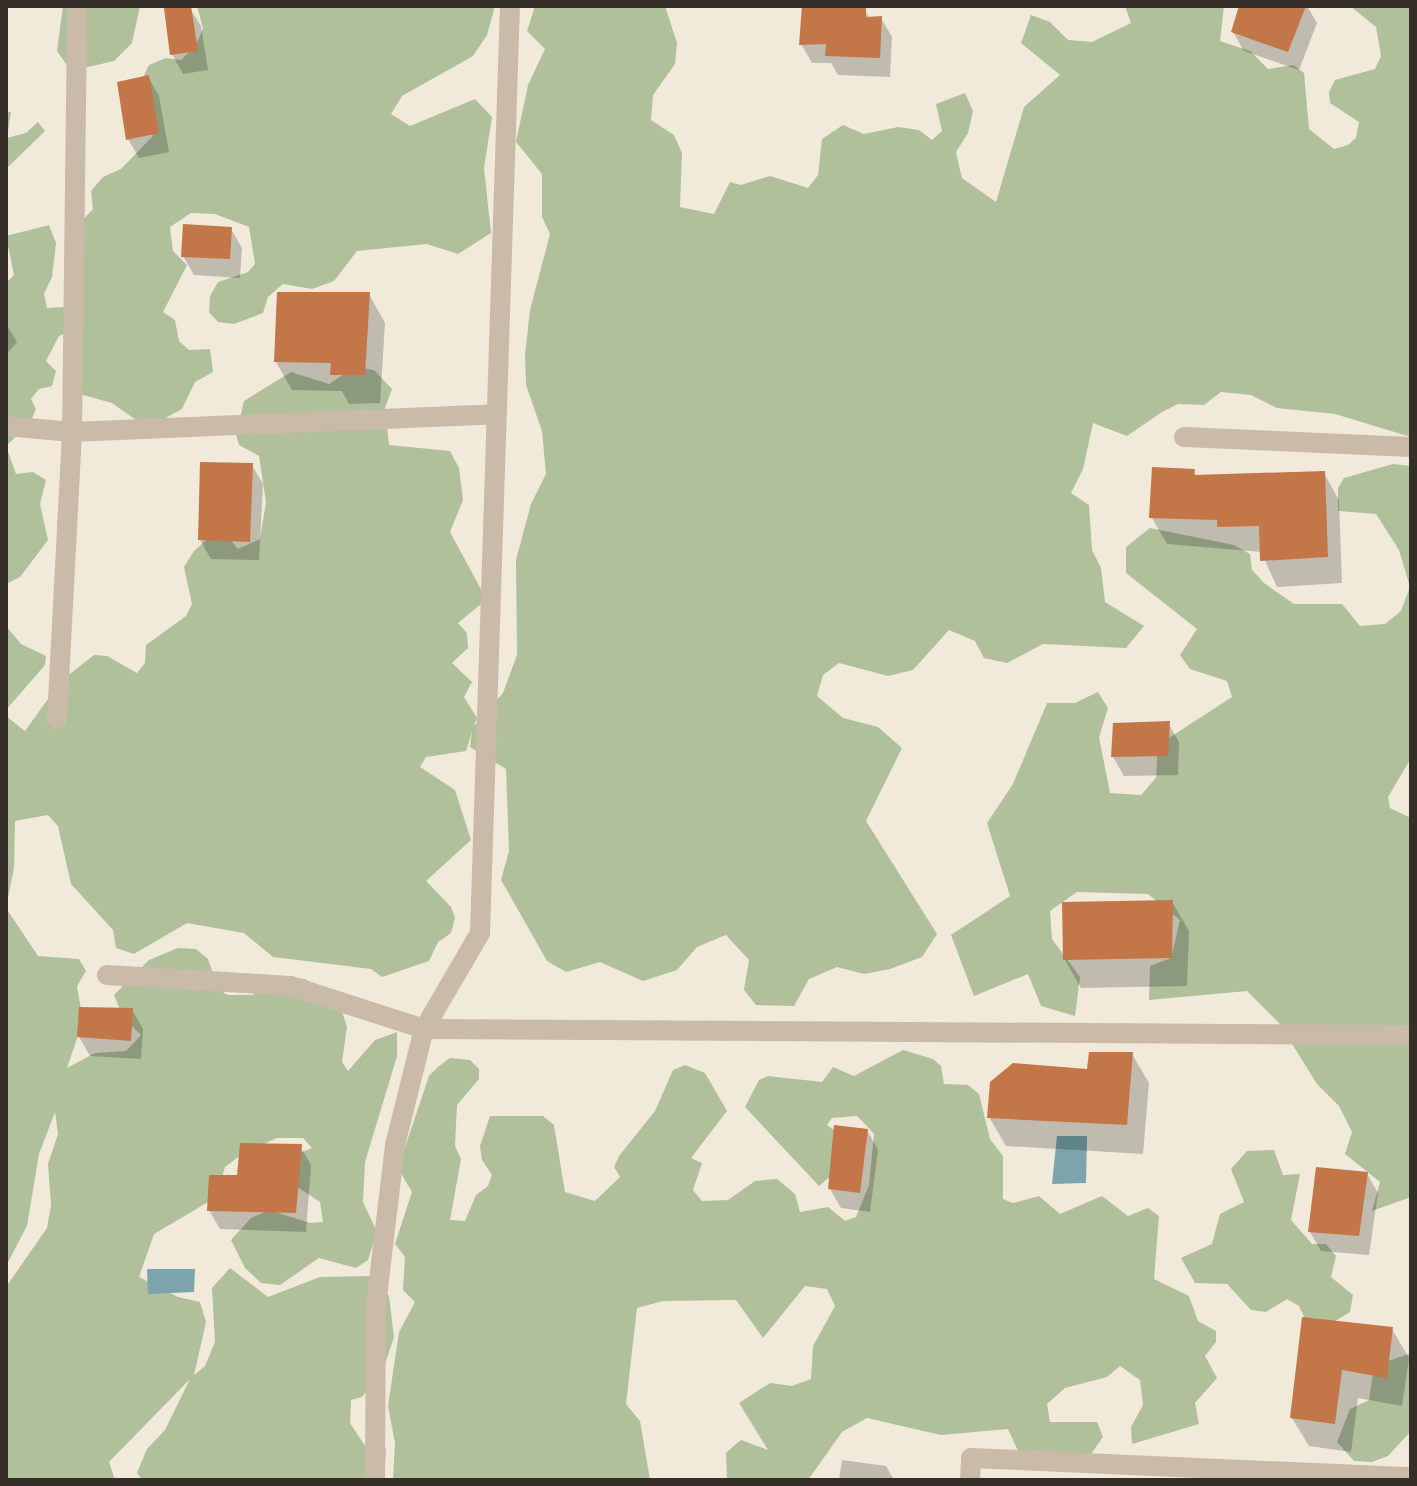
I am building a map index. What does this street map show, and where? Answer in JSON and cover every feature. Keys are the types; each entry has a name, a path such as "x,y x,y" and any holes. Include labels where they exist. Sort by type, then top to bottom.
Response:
{"street":[{"path":"57,719 72,432 77,6"},
{"path":"375,1480 376,1305 395,1145 424,1029 480,933 510,6"},
{"path":"6,426 72,432 497,414"},
{"path":"1184,437 1411,447"},
{"path":"107,975 291,986 424,1029 1411,1035"},
{"path":"970,1480 971,1458 1411,1477"}],"green space":[{"path":"63,6 140,6 132,43 114,61 71,71 57,51"},
{"path":"197,6 495,6 487,35 473,56 402,96 391,114 410,126 475,99 492,117 484,168 491,233 458,254 427,244 357,251 334,281 312,289 283,284 268,297 263,313 234,324 218,322 209,312 210,296 218,282 248,272 255,264 249,227 215,214 191,213 170,227 173,251 187,265 163,312 175,320 179,341 189,350 210,349 213,372 195,382 182,409 158,422 139,422 112,403 80,394 70,250 64,240 93,209 91,191 103,177 121,169 153,136 141,122 141,81 149,65 166,58 181,60 196,45 203,28"},
{"path":"535,6 665,6 677,43 675,64 653,95 651,120 674,135 682,153 680,207 714,214 730,182 741,185 770,176 808,188 818,175 822,139 843,125 864,134 898,127 919,130 932,140 942,131 936,104 965,93 973,111 968,133 956,152 962,178 996,202 1024,107 1060,75 1021,43 1031,15 1050,22 1068,40 1092,42 1131,23 1125,6 1224,6 1220,41 1250,51 1268,69 1293,65 1304,73 1309,129 1334,149 1348,145 1356,138 1359,122 1330,103 1329,92 1335,80 1375,69 1381,56 1376,27 1350,6 1411,6 1411,437 1335,414 1277,408 1251,395 1221,392 1204,405 1178,404 1127,436 1093,423 1083,469 1071,493 1089,505 1092,550 1101,568 1105,602 1144,626 1126,648 1043,644 1007,663 984,658 975,641 949,630 913,670 888,676 839,663 823,675 817,696 843,718 878,727 902,748 866,821 937,934 922,957 890,969 864,974 837,967 809,979 794,1006 756,1005 744,990 749,960 726,935 697,947 677,970 643,981 600,962 566,972 547,961 501,880 509,851 506,769 470,747 472,732 466,751 426,757 420,767 455,790 471,840 426,881 451,907 455,918 451,933 438,942 429,961 382,977 371,969 273,957 244,933 187,923 134,954 116,948 113,930 71,884 58,826 48,815 15,821 14,868 6,908 6,716 25,731 61,681 94,655 107,656 137,673 145,663 146,645 186,616 192,604 184,567 194,551 215,532 224,532 238,549 260,539 266,502 259,456 239,445 236,435 244,401 291,372 329,384 355,367 374,370 392,389 385,408 389,445 450,451 459,468 463,500 450,532 483,593 481,604 458,623 467,633 468,648 452,663 472,682 464,697 477,718 474,726 503,693 517,655 516,560 531,504 546,474 542,431 526,385 525,355 530,310 550,234 542,217 542,174 516,142 528,85 545,49 527,31"},
{"path":"6,112 11,112 7,138 26,133 38,122 45,131 6,169"},
{"path":"49,225 56,243 52,277 44,294 47,308 64,307 66,333 59,336 46,361 56,371 52,386 39,389 31,399 36,409 30,423 6,446 6,283 14,275 6,236"},
{"path":"6,446 16,474 33,472 46,480 40,504 48,540 20,577 6,584"},
{"path":"1393,464 1411,466 1411,758 1388,797 1390,808 1411,818 1411,1197 1372,1211 1380,1182 1345,1154 1352,1132 1339,1106 1317,1084 1279,1023 1247,991 1149,1000 1150,966 1171,958 1180,920 1148,894 1077,892 1050,911 1052,939 1080,977 1075,1016 1041,1006 1028,974 974,996 951,935 1010,896 987,823 1013,784 1047,703 1075,703 1098,692 1108,708 1099,737 1110,793 1141,795 1156,778 1158,745 1232,697 1227,681 1190,669 1180,655 1197,629 1126,573 1126,547 1150,528 1234,545 1250,554 1252,570 1264,583 1294,604 1342,604 1360,626 1385,624 1401,611 1410,587 1399,550 1376,514 1338,511 1338,488 1344,478"},
{"path":"6,626 21,644 46,656 45,665 6,710"},
{"path":"6,908 38,956 79,959 86,971 77,986 83,1021 67,1068 95,1053 126,1051 141,1035 123,1017 114,995 149,960 178,948 196,949 208,959 219,990 228,995 253,995 258,978 283,977 305,979 339,1002 347,1027 342,1062 348,1071 375,1040 397,1032 397,1056 365,1162 363,1202 377,1232 368,1260 356,1268 319,1258 280,1285 261,1283 245,1268 231,1240 251,1218 269,1210 310,1223 323,1222 320,1202 291,1183 294,1155 312,1148 303,1138 277,1138 245,1152 225,1167 215,1198 154,1234 139,1277 178,1297 200,1302 206,1322 194,1375 205,1366 215,1342 212,1288 230,1268 268,1297 320,1277 373,1276 389,1296 394,1337 383,1370 362,1397 351,1400 350,1423 367,1449 386,1448 384,1480 142,1480 137,1473 147,1449 165,1430 190,1379 109,1462 115,1480 6,1480 6,1287 47,1228 51,1205 48,1164 58,1134 55,1112 39,1154 27,1226 6,1266"},
{"path":"903,1050 933,1059 941,1066 944,1084 968,1085 979,1094 990,1139 1003,1156 1003,1199 1013,1203 1039,1196 1060,1214 1102,1196 1128,1216 1148,1208 1159,1216 1154,1279 1189,1296 1198,1321 1216,1331 1216,1342 1205,1356 1217,1378 1195,1403 1199,1424 1132,1444 1131,1427 1143,1405 1140,1380 1120,1366 1107,1377 1065,1388 1047,1404 1050,1422 1097,1422 1103,1437 1091,1454 1020,1455 1008,1429 941,1435 867,1418 842,1432 808,1480 727,1480 726,1453 741,1440 768,1450 739,1403 770,1383 792,1386 811,1379 813,1346 835,1306 827,1289 805,1286 763,1338 736,1300 663,1301 637,1308 626,1404 640,1421 650,1480 393,1480 395,1443 388,1406 399,1332 415,1302 403,1290 405,1257 395,1244 412,1192 398,1168 429,1076 439,1066 450,1058 470,1060 479,1069 479,1079 457,1105 455,1146 461,1159 450,1220 465,1221 476,1195 488,1186 492,1175 482,1160 480,1146 490,1116 543,1116 554,1125 565,1192 595,1201 620,1177 614,1167 619,1156 655,1111 673,1070 685,1065 705,1073 727,1111 691,1158 702,1163 693,1190 702,1201 728,1200 755,1181 777,1179 795,1194 800,1212 828,1207 845,1221 856,1217 869,1185 874,1134 857,1116 832,1118 827,1125 840,1134 837,1171 819,1186 745,1107 759,1080 768,1076 822,1082 833,1067 854,1076"},
{"path":"1274,1150 1283,1175 1300,1174 1291,1220 1312,1244 1326,1244 1336,1256 1331,1277 1353,1295 1350,1312 1322,1329 1307,1323 1299,1306 1287,1299 1266,1312 1251,1310 1227,1284 1195,1283 1181,1258 1212,1244 1220,1214 1244,1202 1231,1169 1247,1151"},
{"path":"1411,1353 1411,1431 1388,1456 1372,1462 1354,1461 1337,1442 1350,1409 1369,1400 1374,1366"}],"water":[{"path":"1057,1136 1087,1136 1086,1183 1052,1184"},
{"path":"147,1269 195,1269 194,1292 148,1294"}],"building":[{"path":"191,6 198,51 170,55 164,8"},
{"path":"802,6 866,8 866,17 882,16 880,58 825,56 826,44 799,45"},
{"path":"1239,6 1306,6 1288,52 1231,32"},
{"path":"149,75 159,133 126,140 117,82"},
{"path":"183,224 232,227 230,259 181,257"},
{"path":"277,292 370,292 365,375 330,375 331,363 274,362"},
{"path":"200,462 253,463 250,542 198,540"},
{"path":"1152,467 1195,469 1194,475 1325,471 1328,557 1260,561 1259,526 1217,527 1217,520 1149,518"},
{"path":"1170,721 1168,756 1111,757 1113,723"},
{"path":"1173,900 1172,958 1063,960 1062,902"},
{"path":"79,1007 133,1008 131,1041 77,1037"},
{"path":"1089,1052 1133,1052 1127,1125 987,1118 990,1082 1013,1063 1087,1069"},
{"path":"834,1125 868,1129 860,1193 828,1189"},
{"path":"240,1143 302,1144 296,1213 207,1211 209,1175 237,1175"},
{"path":"1316,1167 1368,1172 1359,1236 1308,1232"},
{"path":"1302,1317 1393,1327 1387,1378 1342,1370 1335,1424 1290,1418"}]}
